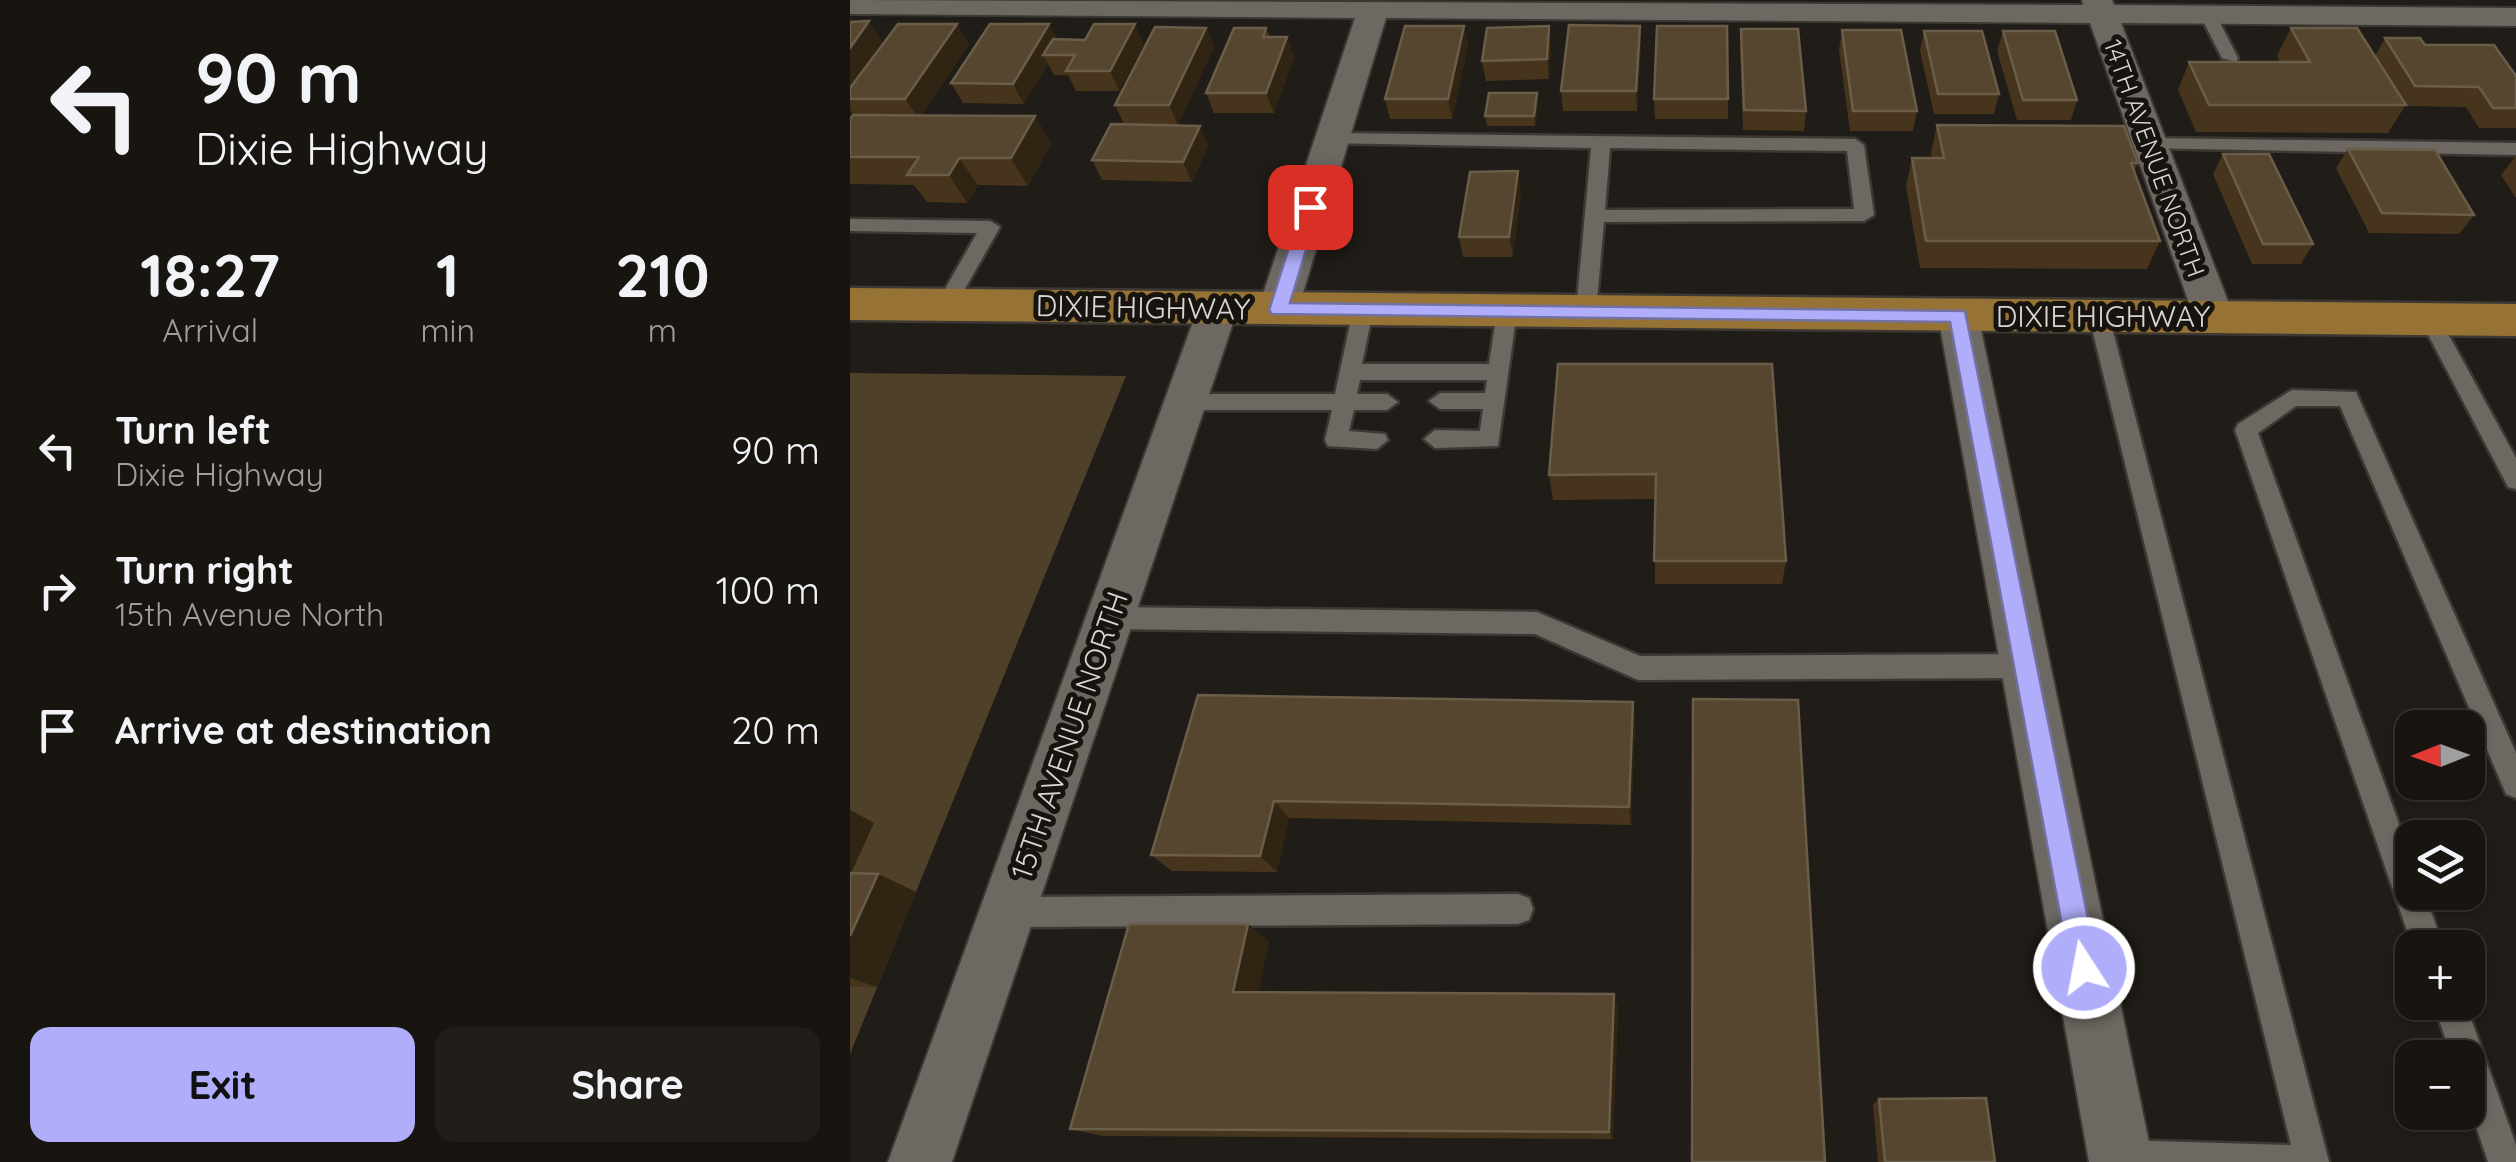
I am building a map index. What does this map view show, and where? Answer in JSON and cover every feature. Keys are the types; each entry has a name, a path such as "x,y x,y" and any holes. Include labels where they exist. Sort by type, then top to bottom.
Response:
{"main road":[{"name":"DIXIE HIGHWAY","path":"850,304 2516,320"}],"street":[{"path":"1278,310 1375,4"},
{"path":"850,5 2100,7 2208,15 2516,17"},
{"name":"14TH AVENUE NORTH","path":"2100,7 2214,316"},
{"name":"15TH AVENUE NORTH","path":"920,1162 1218,308"},
{"path":"1958,315 2121,1160"}],"lane":[{"path":"2208,15 2230,58"},
{"path":"1332,139 1855,145 1864,215 1595,216"},
{"path":"1586,312 1600,143"},
{"path":"2150,144 2516,149"},
{"path":"850,225 990,227 946,305"},
{"path":"1363,310 1336,440 1377,440"},
{"path":"1435,440 1490,440 1507,312"},
{"path":"2099,316 2308,1162 2121,1160"},
{"path":"2430,319 2516,480"},
{"path":"1350,372 1499,372"},
{"path":"2424,930 2246,430 2292,398 2348,398 2516,785"},
{"path":"1440,401 1495,401"},
{"path":"1185,402 1387,402"},
{"path":"1110,618 1537,623 1638,668 2026,666"},
{"path":"1008,912 1518,909"},
{"path":"2455,1020 2505,1162"}],"shaded area":[{"path":"850,373 1126,376 850,1054"}],"building":[{"path":"869,21 850,48 850,22"},
{"path":"898,24 957,24 905,99 850,99 850,88"},
{"path":"990,24 1049,24 1013,84 951,83"},
{"path":"1094,24 1135,24 1110,71 1066,71 1075,55 1043,55 1053,39 1085,40"},
{"path":"1569,25 1640,26 1636,91 1561,91"},
{"path":"1405,26 1464,26 1448,99 1385,99"},
{"path":"1549,26 1547,59 1482,61 1487,28"},
{"path":"1657,26 1727,26 1728,99 1654,99"},
{"path":"1155,27 1206,28 1169,105 1115,105"},
{"path":"1234,28 1266,28 1263,37 1287,37 1266,93 1206,93"},
{"path":"2291,28 2357,28 2406,105 2209,105 2189,62 2310,62"},
{"path":"1741,29 1798,29 1806,111 1744,110"},
{"path":"1842,30 1901,30 1917,111 1853,111"},
{"path":"1924,31 1982,31 1999,94 1938,94"},
{"path":"2003,31 2055,31 2077,100 2023,100"},
{"path":"2385,38 2420,38 2425,45 2494,45 2516,76 2516,108 2493,108 2479,87 2415,86"},
{"path":"1489,93 1537,93 1534,116 1485,116"},
{"path":"853,115 1035,116 1011,158 959,158 949,175 907,175 919,157 850,157"},
{"path":"1111,124 1200,126 1183,162 1092,160"},
{"path":"1937,125 2124,126 2138,163 2131,163 2160,241 1926,241 1912,158 1944,158"},
{"path":"2348,149 2435,150 2474,215 2382,213"},
{"path":"2223,154 2269,154 2313,244 2263,244"},
{"path":"1518,171 1509,237 1459,237 1470,172"},
{"path":"1558,364 1772,364 1786,561 1654,561 1656,474 1549,475"},
{"path":"1198,695 1633,702 1629,807 1274,801 1260,856 1151,855"},
{"path":"1693,699 1798,700 1825,1162 1692,1162"},
{"path":"850,873 878,874 850,936"},
{"path":"1129,924 1248,924 1233,992 1614,994 1609,1132 1070,1129"},
{"path":"1986,1098 1995,1162 1885,1162 1879,1099"}],"route":[{"path":"1310,207 1278,310 1958,315 2084,968"}]}
